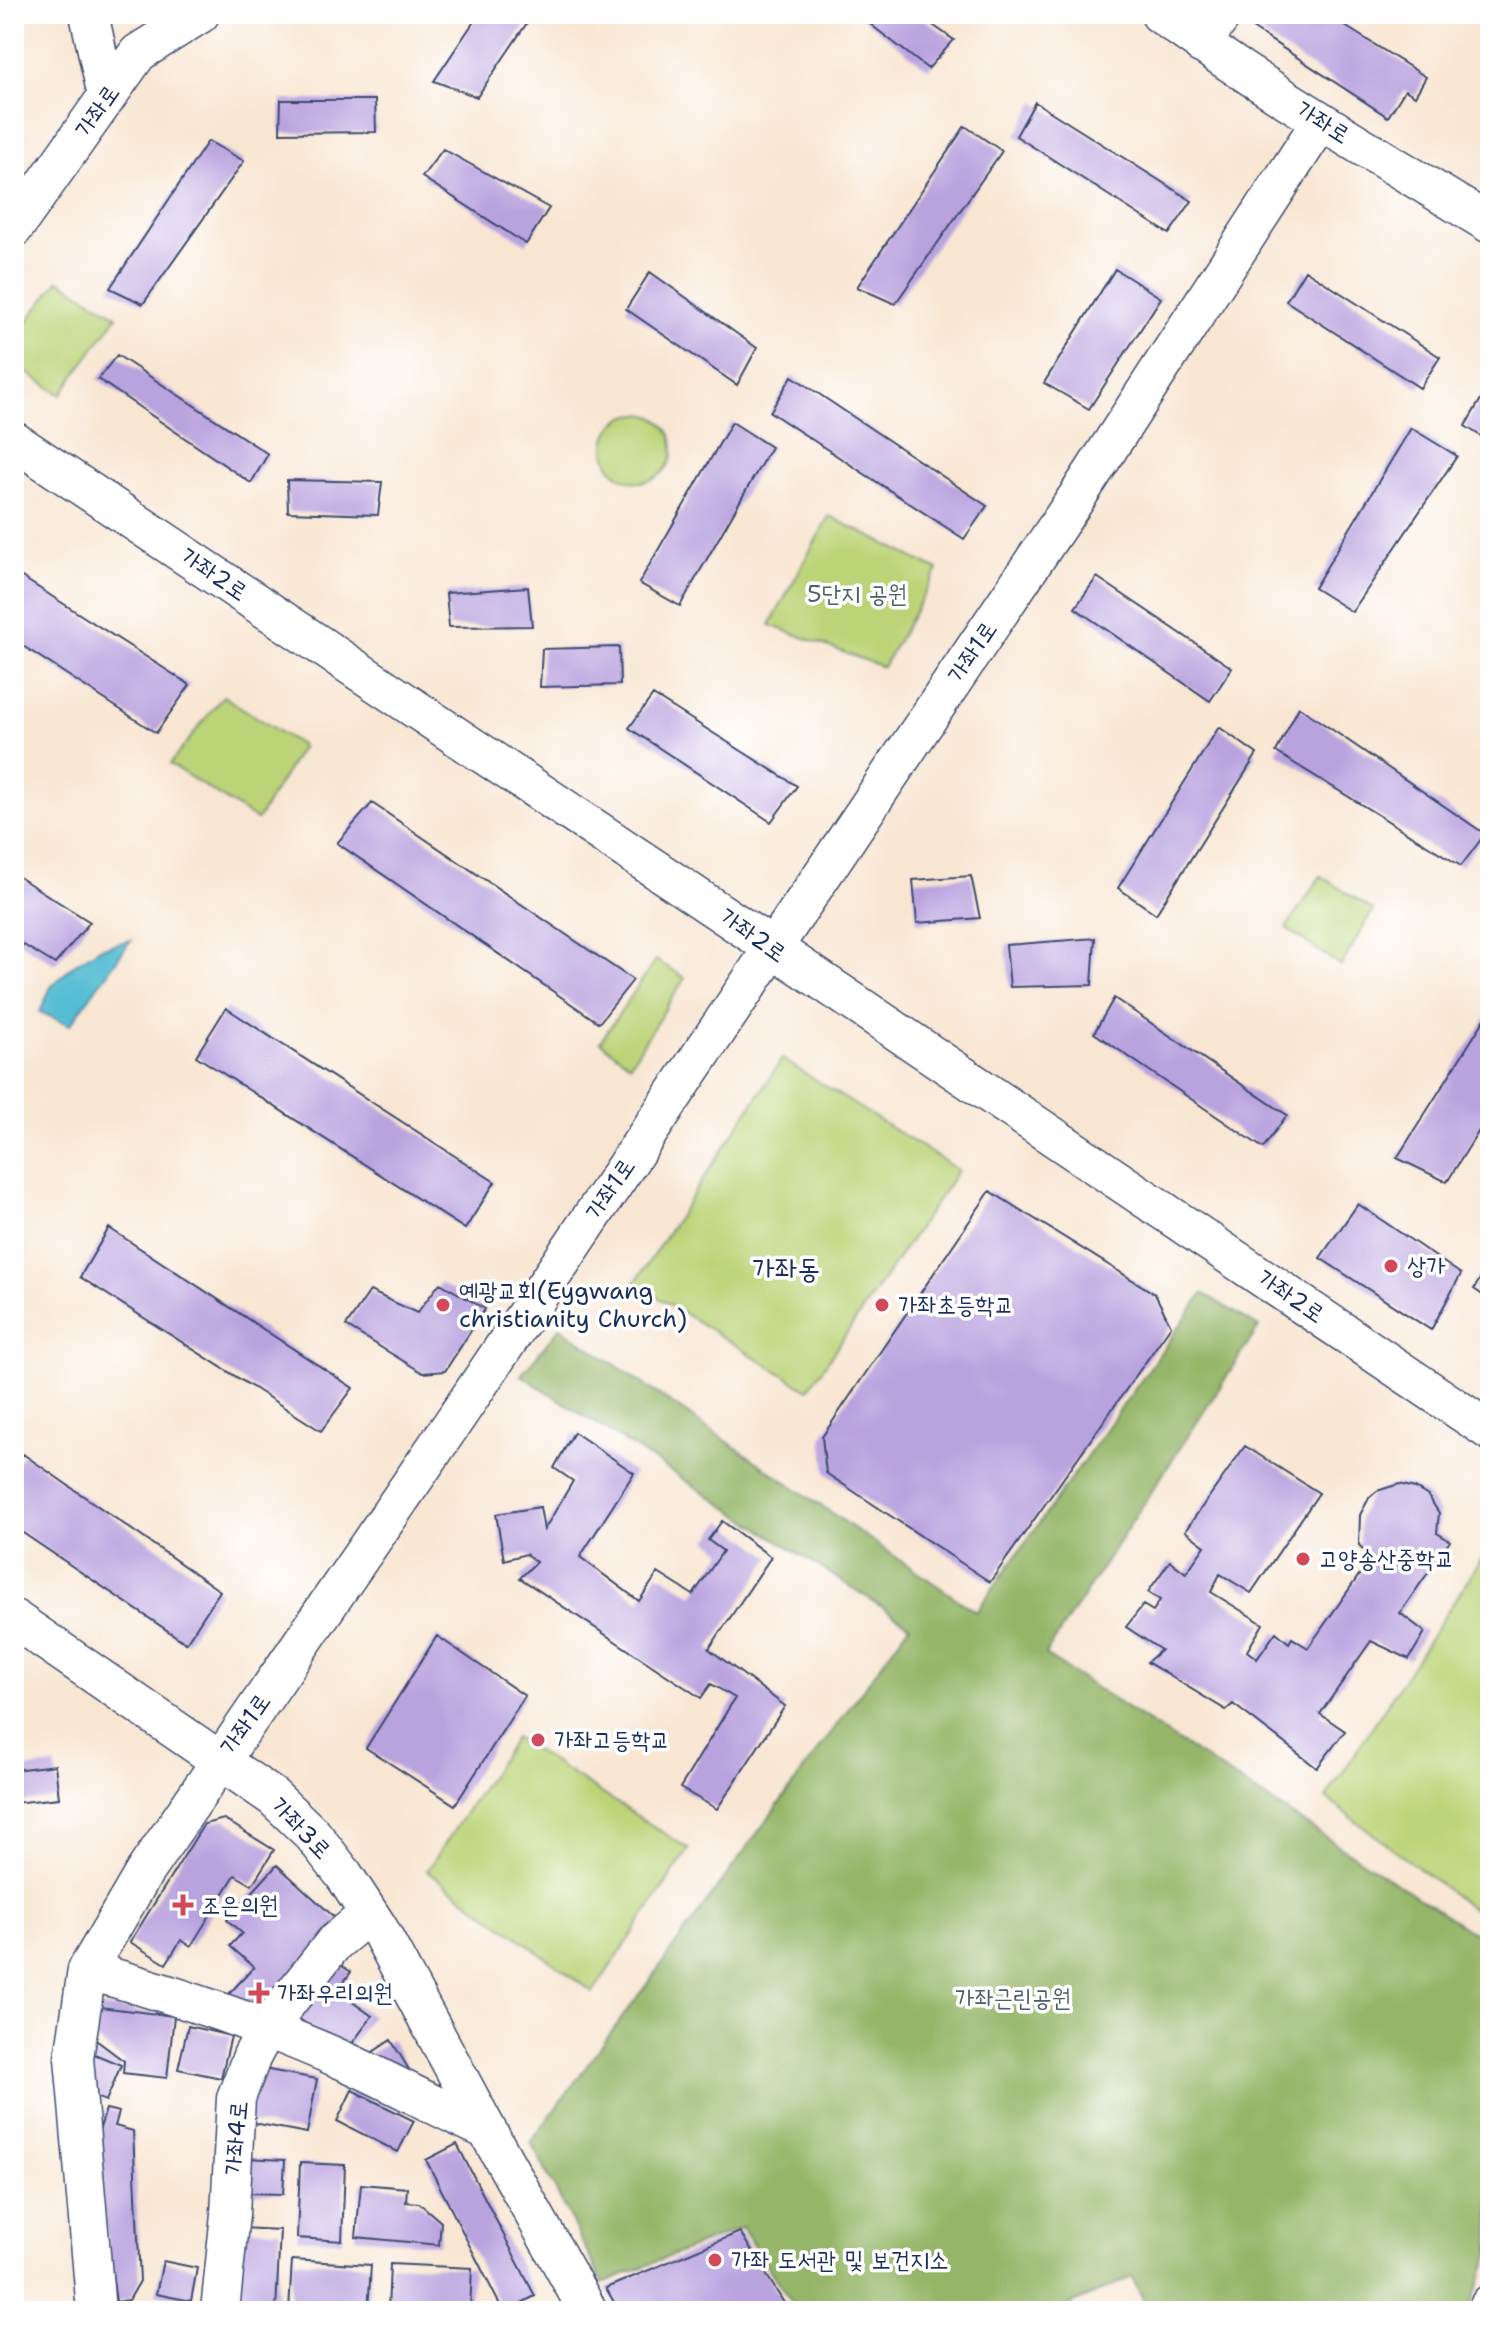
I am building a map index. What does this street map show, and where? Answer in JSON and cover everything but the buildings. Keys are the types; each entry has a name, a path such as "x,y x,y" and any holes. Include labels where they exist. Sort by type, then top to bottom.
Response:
{"street":[{"path":"89,14 107,96"},
{"name":"가좌로","path":"1160,14 1212,29 1321,121 1490,224"},
{"name":"가좌로","path":"14,228 138,53 195,15"},
{"name":"가좌1로","path":"96,2311 74,2058 87,1970 145,1871 458,1415 1077,497 1321,121"},
{"name":"가좌2로","path":"14,441 1490,1431"},
{"name":"가좌3로","path":"14,1619 273,1797 299,1820 344,1875 369,1914 588,2311"},
{"name":"가좌4로","path":"220,2311 230,2214 236,2098 267,2028 334,1943 369,1914"},
{"path":"87,1970 267,2028 350,2063 487,2130"},
{"path":"1487,2311 1490,2304"}],"green space":[{"path":"59,280 117,316 61,395 14,364 14,339"},
{"path":"639,414 663,424 673,448 663,472 639,482 615,472 605,448 615,424"},
{"name":"5단지 공원","path":"829,516 938,570 883,667 770,625"},
{"path":"223,696 302,746 257,820 170,764"},
{"path":"1321,876 1373,910 1341,966 1286,928"},
{"path":"656,960 685,978 630,1064 600,1042"},
{"path":"782,1059 958,1170 808,1390 635,1283"},
{"name":"가좌근린공원","path":"1203,1293 1259,1327 1045,1655 1478,1936 1490,1920 1490,2253 1469,2311 1149,2311 1132,2277 1055,2311 797,2311 742,2228 603,2283 531,2142 910,1625 521,1375 560,1327 976,1612"},
{"path":"1490,1546 1490,1881 1472,1909 1326,1798"},
{"path":"515,1738 689,1849 593,1992 427,1871"}],"water":[{"path":"131,940 70,1025 40,1012 51,987 71,967 100,948"}],"place":[{"name":"상가","path":"1391,1266"},
{"name":"예광교회(Eygwang christianity Church)","path":"443,1305"},
{"name":"가좌초등학교","path":"882,1305"},
{"name":"고양송산중학교","path":"1303,1559"},
{"name":"가좌고등학교","path":"538,1740"},
{"name":"조은의원","path":"183,1905"},
{"name":"가좌우리의원","path":"259,1993"},
{"name":"가좌 도서관 및 보건지소","path":"715,2260"}],"district":[{"name":"가좌동","path":"786,1268"}]}
